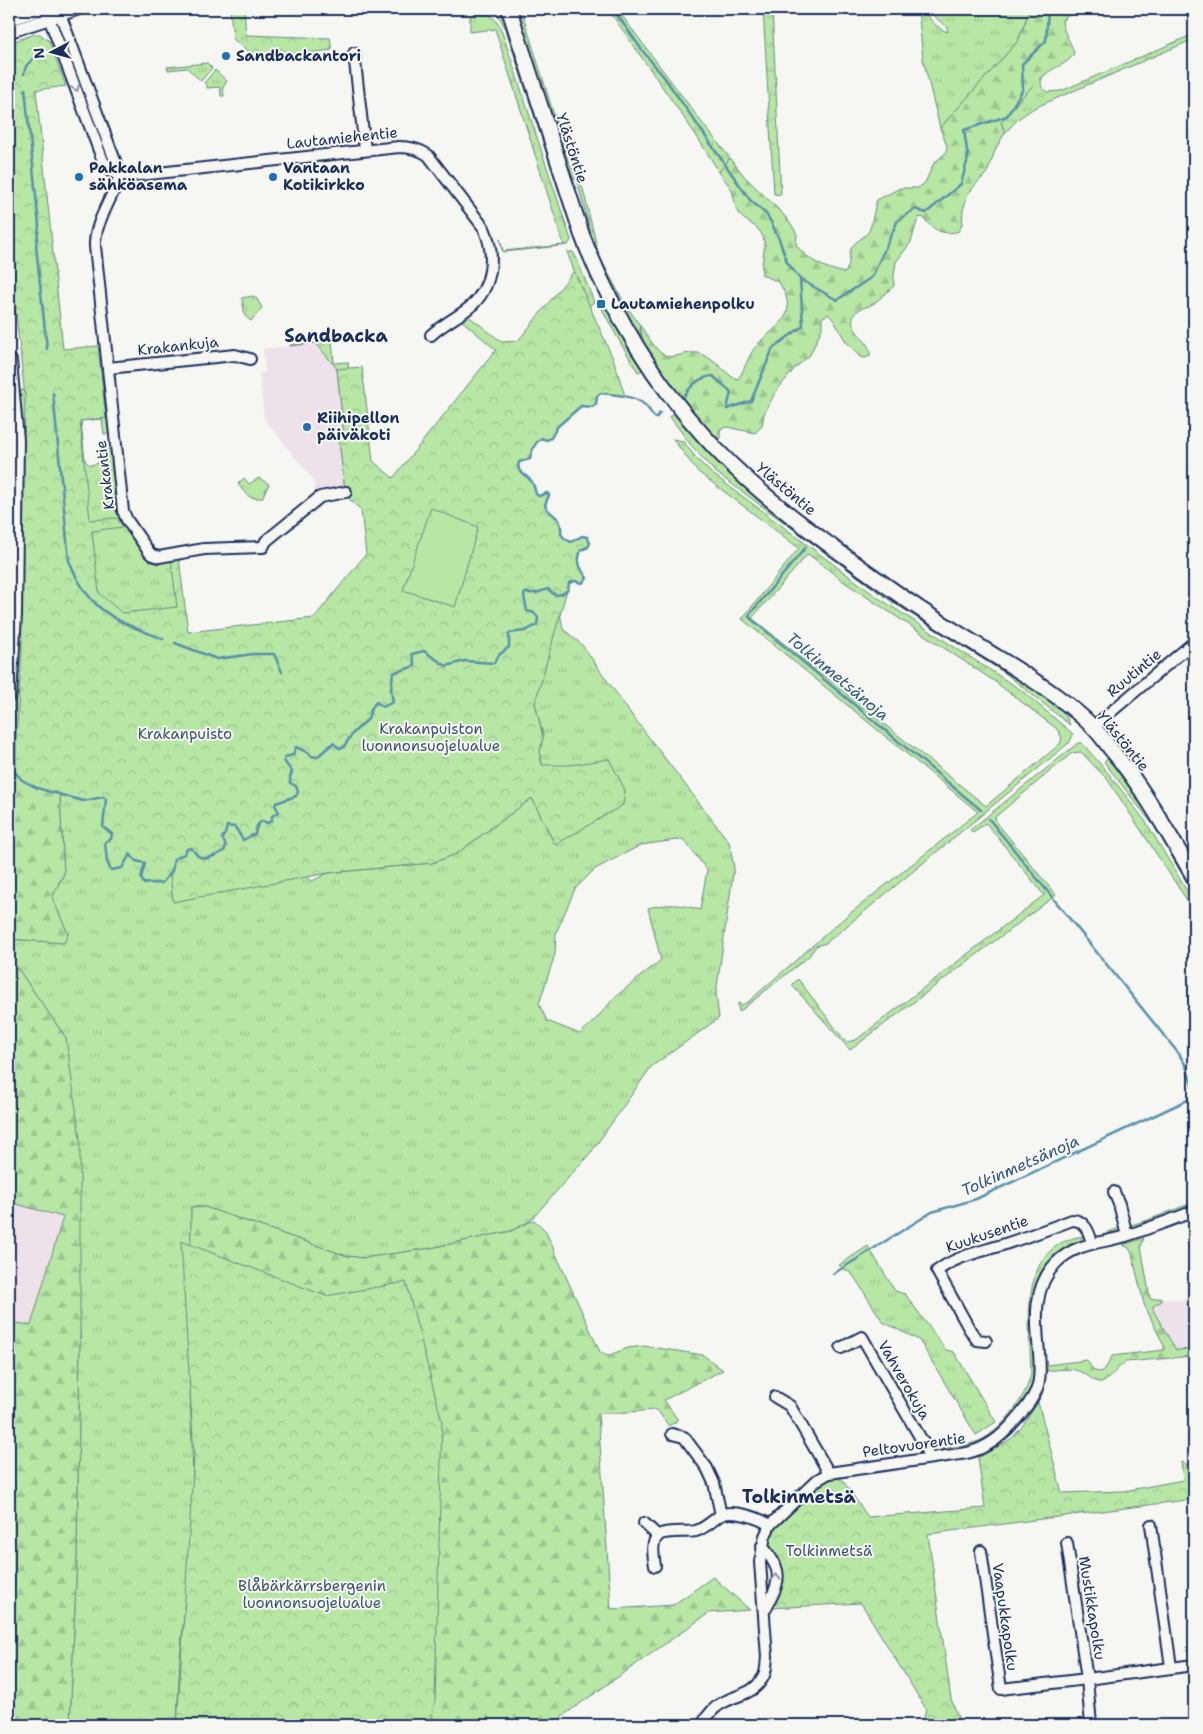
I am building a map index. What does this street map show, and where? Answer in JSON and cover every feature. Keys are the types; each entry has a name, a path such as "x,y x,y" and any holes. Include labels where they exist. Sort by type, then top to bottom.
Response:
{"main road":[{"name":"Ylästöntie","path":"509,9 582,234 593,262 619,315 662,383 704,438 752,484 810,530 919,608 1051,692 1093,727 1120,759 1146,797 1194,877"},
{"path":"9,361 16,440 14,615 9,694"},
{"path":"9,496 14,549"}],"street":[{"path":"9,20 78,9"},
{"path":"9,32 51,12"},
{"path":"51,12 103,161 111,172 120,174"},
{"path":"354,53 364,150"},
{"name":"Lautamiehentie","path":"120,174 130,176 364,150 410,147 419,149 428,155 484,228 488,237 492,266 489,278 479,297 464,312 431,335"},
{"name":"Krakantie","path":"120,174 118,184 98,228 95,241 123,510 127,520 152,555 159,557 204,549 263,546 266,541 320,497 346,492"},
{"name":"Krakankuja","path":"108,368 235,355 250,359"},
{"name":"Ruutintie","path":"1093,727 1194,642"},
{"path":"1114,1192 1127,1235"},
{"name":"Peltovuorentie","path":"702,1725 715,1709 726,1701 748,1693 763,1679 767,1657 765,1610 760,1569 762,1546 770,1525 818,1480 829,1473 967,1453 989,1445 1005,1433 1036,1390 1039,1373 1037,1301 1045,1277 1058,1261 1067,1254 1092,1243 1127,1235 1194,1211"},
{"name":"Kuukusentie","path":"986,1341 977,1340 970,1330 937,1271 947,1263 1072,1220 1084,1223 1092,1243"},
{"name":"Vahverokuja","path":"841,1348 862,1337 924,1444 929,1458"},
{"path":"776,1396 790,1406 829,1473"},
{"path":"672,1434 684,1437 707,1468 714,1483 721,1515"},
{"path":"658,1536 697,1530 708,1525 721,1515 731,1514 748,1516 762,1520 770,1525"},
{"path":"644,1523 658,1536"},
{"path":"1151,1525 1171,1667"},
{"path":"655,1566 654,1548 658,1536"},
{"name":"Mustikkapolku","path":"1067,1543 1087,1678 1091,1725"},
{"name":"Peltovuorentie","path":"762,1546 776,1565 778,1576 765,1610"},
{"name":"Vaapukkapolku","path":"981,1552 1001,1689 1087,1678"},
{"path":"1087,1678 1194,1665"}],"shaded area":[{"name":"Riihipellon päiväkoti","path":"316,343 337,369 344,436 339,440 345,489 316,497 313,479 264,419 259,373 265,373 263,349"},
{"path":"9,1202 63,1217 31,1325 9,1322"},
{"path":"1194,1296 1194,1349 1176,1350 1153,1310 1153,1306 1161,1301 1161,1298 1180,1300"}],"green space":[{"path":"230,9 244,9 246,35 330,38 332,50 258,59 233,39"},
{"path":"515,9 521,9 569,163 583,189 599,256 625,304 639,324 644,345 606,280 588,235 591,234 577,180 574,179 568,170"},
{"path":"608,9 617,9 730,158 719,172 696,135"},
{"path":"763,9 772,9 781,195 774,194"},
{"path":"918,9 925,9 928,16 940,29 948,32 947,27 929,9 1030,9 1018,41 940,128 923,59"},
{"path":"1030,9 1088,9 1067,16 1062,21 1074,54 1039,80 1001,122 1005,133 996,148 987,173 968,194 959,231 948,233 939,231 923,217 918,218 911,242 896,262 894,286 876,302 857,311 853,317 854,328 868,345 870,356 860,357 845,340 828,314 822,318 822,328 810,355 794,369 775,393 764,414 762,426 755,433 727,427 720,429 720,440 693,414 667,381 644,345 639,324 654,345 664,355 671,357 689,353 702,354 732,377 738,379 754,349 785,317 788,305 780,284 762,275 763,237 758,229 738,213 732,191 719,172 730,158 745,177 791,224 797,234 796,245 806,256 818,264 845,273 852,247 869,231 877,200 900,188 918,188 925,183 934,163 946,153 947,146 940,128 1018,41"},
{"path":"476,13 492,16 499,25 571,240 568,245 503,251 564,245 495,29 470,32 470,16"},
{"path":"501,13 514,38 575,233 573,234 505,27 498,15"},
{"name":"Krakanpuisto","path":"40,34 49,41 66,86 36,90 63,349 98,346 106,418 80,421 90,520 117,518 123,527 92,531 99,593 122,613 177,607 171,559 179,558 188,632 314,618 366,554 361,510 346,496 345,490 339,440 344,435 337,369 362,367 373,461 393,478 496,350 460,319 467,315 502,342 518,341 574,271 614,361 625,396 601,393 597,396 596,404 592,407 581,406 557,427 551,438 546,440 540,439 534,446 530,459 519,462 519,472 531,480 536,494 539,496 547,493 549,495 545,505 560,522 561,534 565,539 571,542 582,536 587,537 590,543 588,547 581,550 579,558 581,568 587,578 582,583 575,581 569,583 535,703 543,737 540,751 542,765 570,765 609,759 625,790 623,805 555,845 532,798 456,854 432,863 328,873 173,902 170,873 162,883 144,884 141,878 145,863 136,861 130,854 122,868 111,870 107,862 105,842 111,839 112,834 103,827 106,799 103,797 83,801 38,788 22,780 13,770 16,765 22,649 21,583 25,396 9,251 9,43"},
{"path":"1194,34 1194,39 1034,108 1018,119 1005,133 1001,122 1025,93 1043,76 1041,85 1047,92 1061,91"},
{"path":"207,63 212,68 201,81 187,68 168,70 167,67"},
{"path":"215,70 227,81 223,87 224,96 221,96 220,87 207,88 207,85 204,83"},
{"path":"567,252 573,252 576,257 594,302 588,307"},
{"path":"253,296 262,308 251,321 245,316 242,298"},
{"path":"605,307 646,369 638,372 602,309"},
{"path":"332,341 334,363 348,362 361,483 345,490 339,440 344,435 337,369 316,343 290,346"},
{"path":"105,381 111,433 104,434 102,419 81,421 85,461 90,465 96,464 103,459 102,453 105,453 105,449 113,450 124,522 150,560 172,558 177,611 23,666 17,666 16,392 30,388"},
{"path":"677,411 696,435 983,655 1058,704 1070,725 1005,673 892,602 714,471 670,417"},
{"path":"673,439 683,441 710,472 877,597 1021,690 1073,734 1070,742 826,943 816,946 809,956 739,1012 738,1003 742,1005 748,1002 843,919 978,812 742,619 799,548 697,471","holes":["808,554 847,584 994,681 1057,729 1062,738 1060,744 986,806 752,618"]},
{"path":"244,478 249,484 259,478 269,484 262,498 253,498 245,494 238,484"},
{"path":"431,508 478,527 455,607 403,590"},
{"path":"560,612 563,629 582,645 631,714 729,842 734,867 716,993 719,1018 651,1067 592,1151 530,1221 511,1231 431,1248 364,1258 347,1256 205,1207 191,1207 194,1507 180,1660 177,1725 70,1725 77,1557 80,1333 66,1038 9,956 9,939 64,943 68,934 52,897 64,874 60,798 50,708 21,748 13,766 9,768 16,671 29,673 264,839 312,881 328,873 432,863 456,854 532,798 555,844 614,770 609,759 544,777 540,751 543,737 535,703","holes":["683,839 707,870 700,910 674,905 648,908 661,960 615,997 580,1034 547,1021 539,1004 555,954 556,933 575,889 595,869 641,845"]},
{"path":"50,708 60,798 64,874 52,897 68,934 64,943 9,939 9,810 13,766 21,748"},
{"path":"1078,743 1082,743 1109,774 1146,822 1194,903 1194,911 1108,780 1081,752 1072,753 995,817 997,823 1056,895 850,1050 792,985 798,979 846,1042 856,1040 1044,895 986,823 973,832 970,830"},
{"path":"1107,759 1131,783 1194,888 1194,895 1154,826 1104,762"},
{"path":"9,956 66,1038 80,1139 77,1557 70,1725 9,1725 9,1322 31,1325 63,1217 9,1202"},
{"path":"1194,1202 1194,1206 1122,1233 1110,1235 1107,1232 1148,1220"},
{"path":"191,1207 205,1207 347,1256 364,1258 431,1248 511,1231 534,1220 545,1230 600,1352 607,1356 628,1348 644,1346 703,1355 723,1370 664,1400 678,1420 669,1426 657,1410 598,1414 611,1609 673,1605 713,1577 750,1610 709,1613 561,1717 561,1725 177,1725 180,1660 194,1507 190,1389"},
{"path":"1083,1236 1079,1243 1051,1262 1033,1336 1035,1371 1029,1394 1001,1429 988,1441 972,1447 942,1452 941,1449 976,1442 985,1438 1011,1414 1024,1393 1031,1373 1029,1311 1037,1271 1046,1255 1061,1243"},
{"path":"1144,1238 1141,1246 1150,1299 1161,1298 1162,1301 1153,1306 1153,1310 1176,1350 1194,1349 1194,1356 1126,1362 1102,1383 1077,1370 1047,1371 1047,1365 1087,1360 1097,1372 1104,1370 1112,1356 1164,1350 1164,1346 1144,1304 1132,1254 1129,1248 1123,1245"},
{"name":"Blåbärkärrsbergenin luonnonsuojelualue","path":"181,1241 326,1296 406,1282 442,1422 435,1700 430,1725 177,1725 194,1456"},
{"path":"868,1246 895,1291 905,1294 946,1350 954,1352 996,1422 976,1435 919,1340 883,1322 853,1275 839,1265"},
{"name":"Tolkinmetsä","path":"1038,1402 1062,1493 1124,1491 1183,1480 1181,1462 1194,1467 1194,1499 928,1534 951,1699 961,1725 922,1725 926,1709 861,1603 771,1608 779,1588 768,1546 770,1534 774,1527 788,1513 828,1480 841,1478 868,1517 985,1508 978,1458 1011,1439 1022,1427"}],"waterway":[{"path":"613,9 664,77 750,200 766,214 779,239 787,262 800,279"},
{"path":"683,398 695,383 703,378 713,376 731,392 727,409 751,401 773,348 803,326 800,279 837,300 872,277 898,220 915,209 926,213 961,184 968,158 964,130 1007,116 1023,89 1022,64 1046,41 1048,9"},
{"path":"24,74 26,66 42,49"},
{"path":"25,89 39,226 36,246 47,349"},
{"path":"53,393 69,561 77,579 95,604 106,612 118,620 163,639"},
{"path":"13,770 22,780 37,788 83,801 103,797 106,799 103,827 112,834 111,839 105,842 107,862 111,870 122,868 130,854 136,861 145,863 141,878 144,884 162,883 172,871 174,859 184,854 187,849 191,848 197,856 203,858 212,857 224,851 226,846 222,838 227,826 235,827 243,840 255,834 260,822 267,823 272,821 272,816 279,812 275,805 276,803 296,796 298,792 296,786 290,783 292,772 284,761 285,757 293,755 296,747 309,753 311,756 317,757 333,743 339,748 343,748 353,733 368,719 371,709 376,702 383,707 393,702 391,690 393,673 415,666 412,654 424,651 446,666 465,661 494,663 499,655 509,647 509,633 525,631 537,625 538,617 534,613 527,611 525,593 536,593 548,589 555,595 562,594 568,590 569,583 575,581 582,583 587,578 579,561 581,550 588,547 590,543 587,537 582,536 571,542 565,539 561,534 560,522 545,505 549,495 547,493 539,496 536,494 530,479 519,469 519,462 530,459 532,450 537,442 542,438 546,440 551,438 557,427 581,406 592,407 596,404 597,396 601,393 625,396 641,402 656,418 660,413"},
{"name":"Tolkinmetsänoja","path":"806,547 749,617 981,810"},
{"path":"175,643 217,659 253,654 274,654 282,672"},
{"name":"Tolkinmetsänoja","path":"989,819 1179,1054 1186,1066 1194,1091"},
{"name":"Tolkinmetsänoja","path":"833,1274 932,1212 976,1199 1194,1097"}],"place":[{"name":"Sandbackantori","path":"226,56"},
{"name":"Pakkalan sähköasema","path":"79,177"},
{"name":"Vantaan Kotikirkko","path":"273,177"},
{"name":"Lautamiehenpolku","path":"601,304"},
{"name":"Riihipellon päiväkoti","path":"307,427"}],"district":[{"name":"Sandbacka","path":"336,336"},
{"name":"Tolkinmetsä","path":"799,1497"}],"park label":[{"name":"Krakanpuiston luonnonsuojelualue","path":"431,738"}]}
